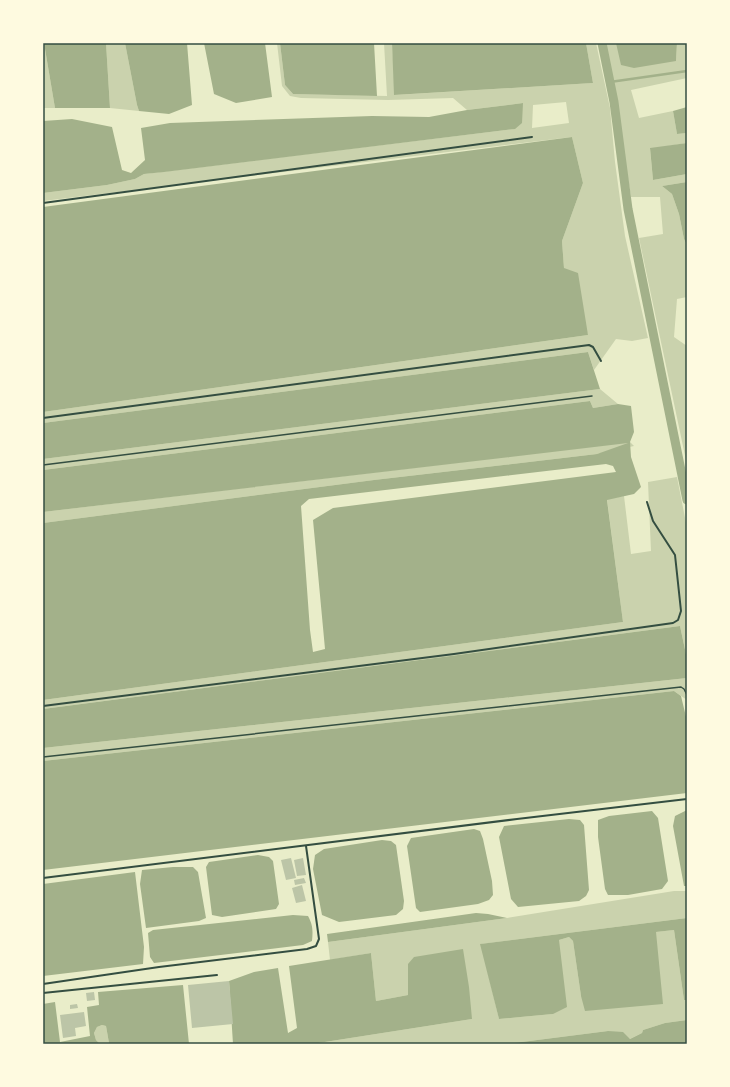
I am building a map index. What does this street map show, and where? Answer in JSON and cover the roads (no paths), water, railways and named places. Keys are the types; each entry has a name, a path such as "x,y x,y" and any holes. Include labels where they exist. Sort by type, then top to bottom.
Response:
{"lane":[{"path":"43,203 532,137"},
{"path":"43,418 589,345 593,347 601,361"},
{"path":"43,706 447,655 673,623 678,620 681,611 676,559 671,547 653,521 647,502"},
{"path":"43,878 687,800"},
{"path":"43,984 159,966 307,949 316,946 319,939 306,846"},
{"path":"43,993 217,975"}],"waterway":[{"path":"602,43 614,102 628,209 687,500"},
{"path":"610,82 687,71"}]}
